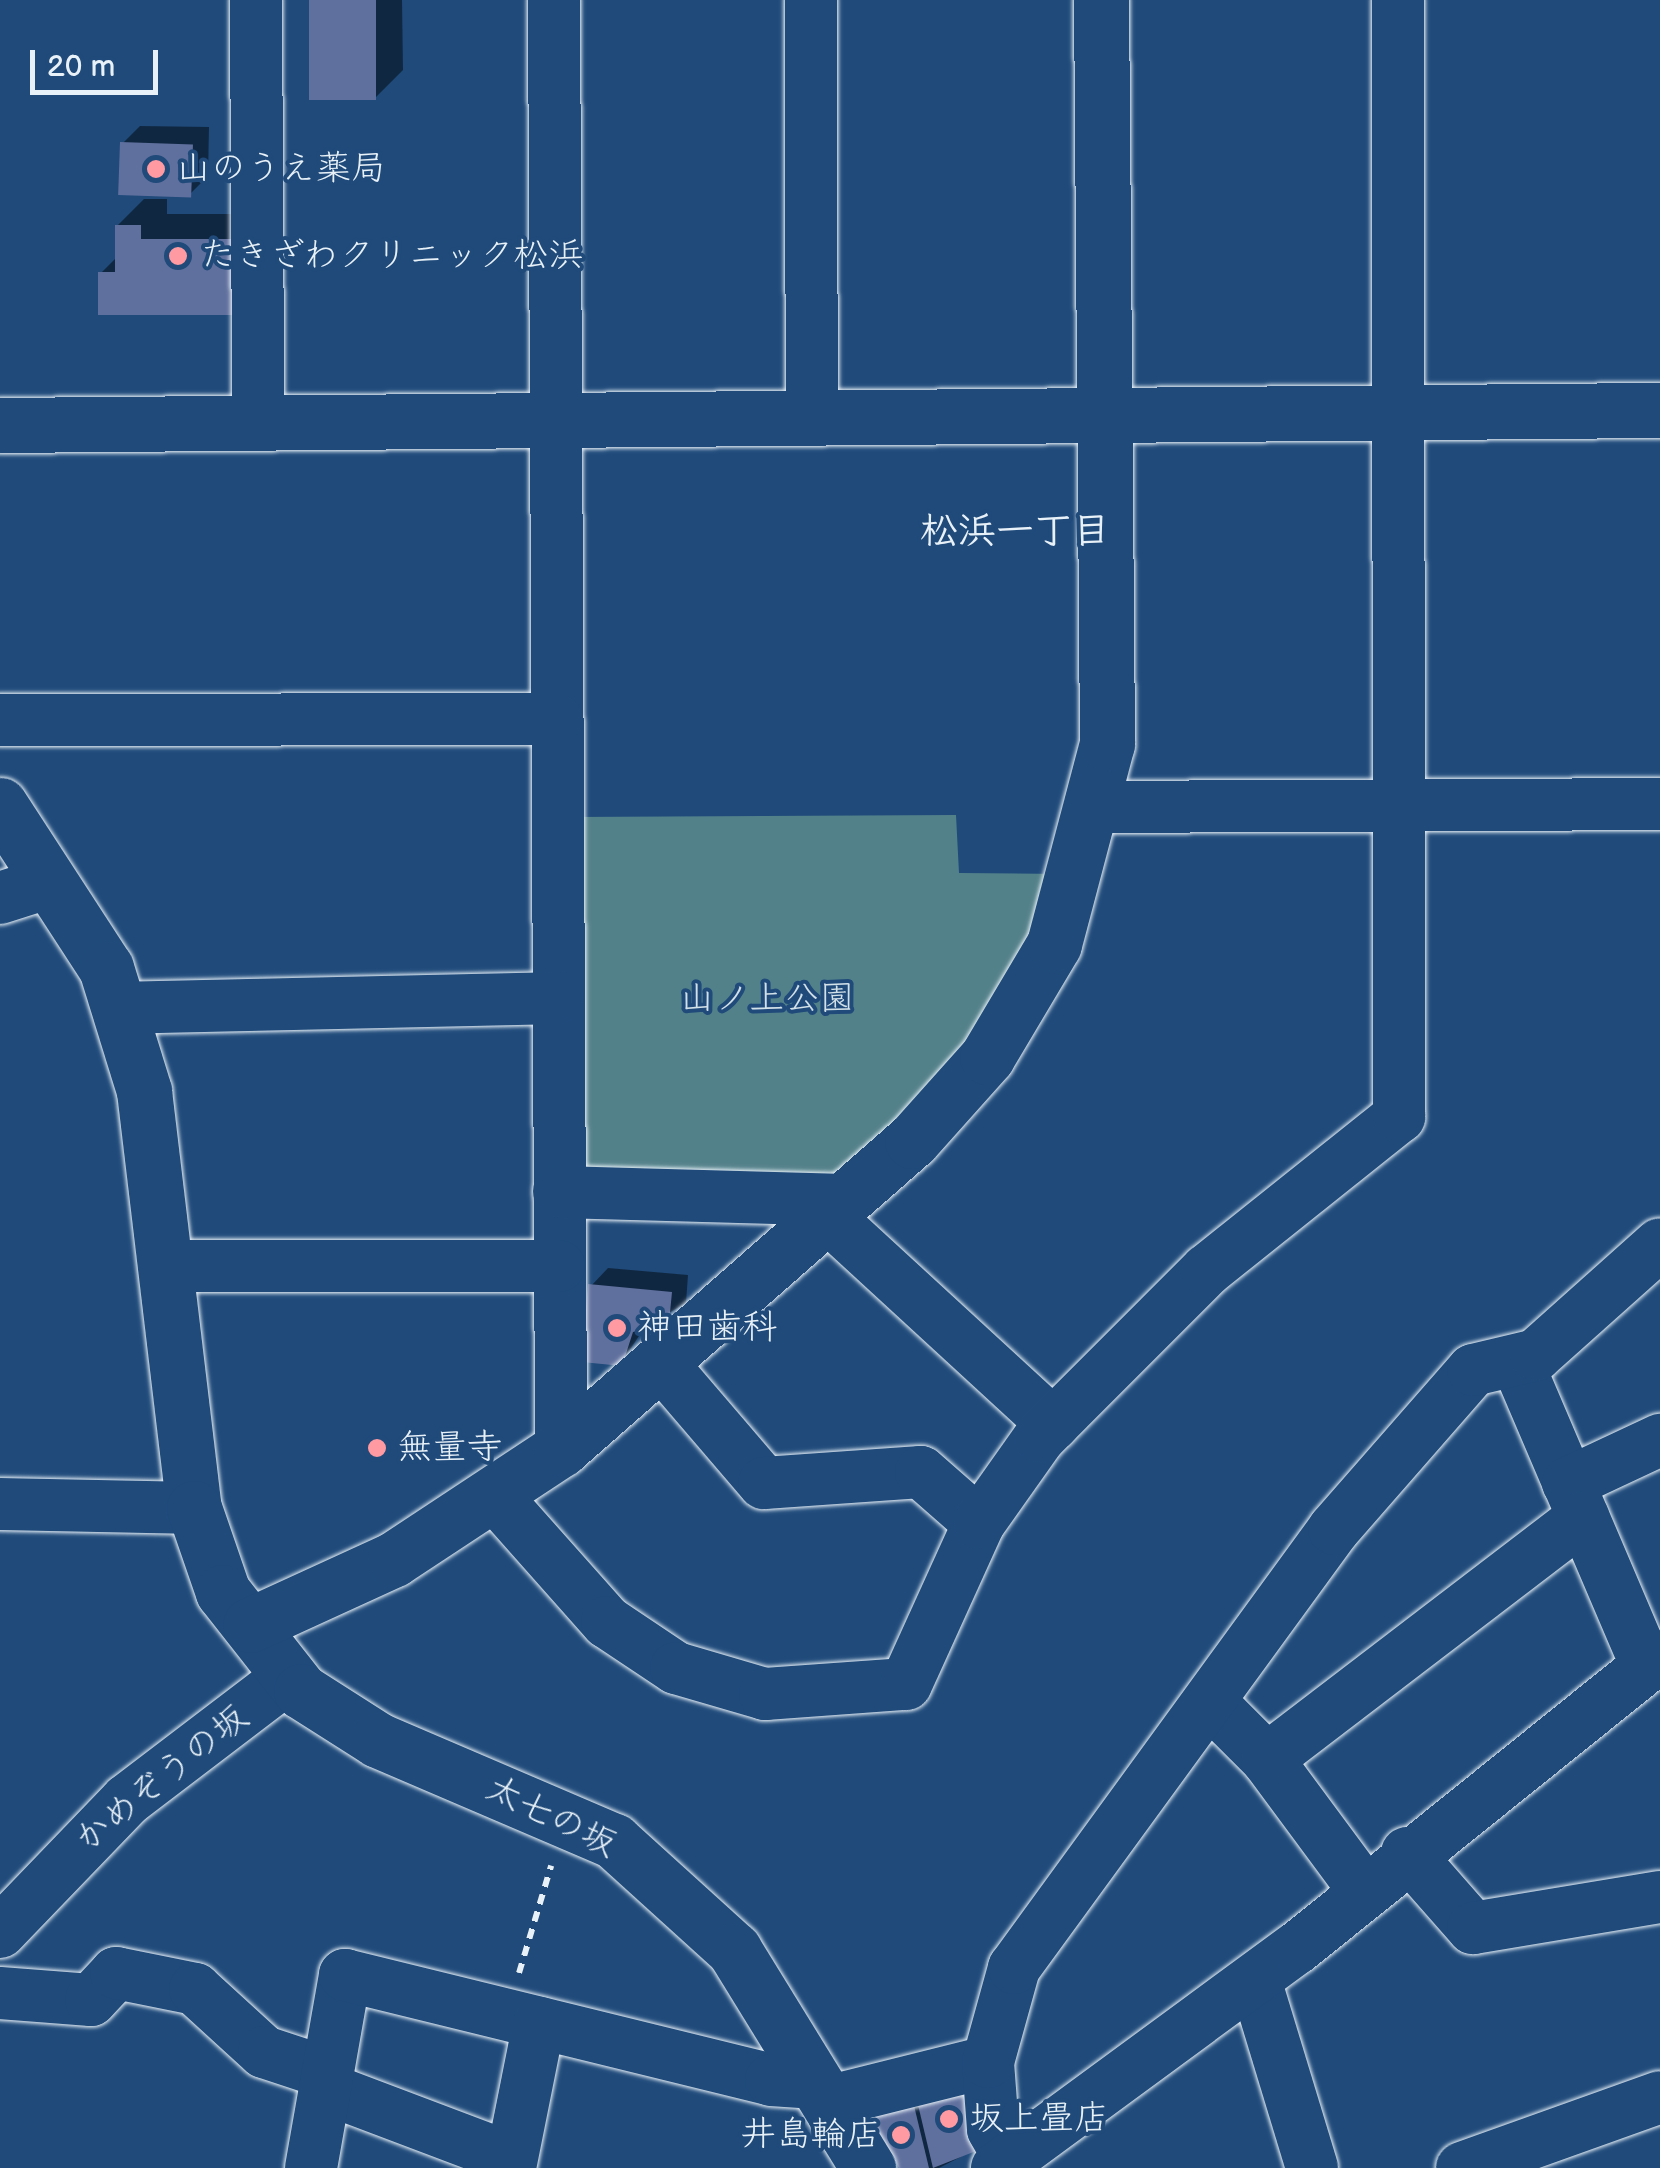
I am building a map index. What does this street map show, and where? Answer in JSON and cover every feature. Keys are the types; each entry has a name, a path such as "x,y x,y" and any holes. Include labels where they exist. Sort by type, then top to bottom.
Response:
{"street":[{"path":"256,0 258,422"},
{"path":"554,0 561,1449"},
{"path":"810,0 812,417"},
{"path":"250,1624 394,1560 561,1449 838,1208 987,1057 1054,944 1096,807 1107,744 1101,0"},
{"path":"495,1496 607,1622 676,1668 765,1694 906,1684 978,1523 1053,1424 1207,1270 1399,1117 1404,413 1398,0"},
{"path":"0,425 554,423 812,417 1102,419 1660,410"},
{"path":"0,720 556,719"},
{"path":"1096,807 1660,804"},
{"name":"太七の坂","path":"0,805 25,890 106,968 144,1091 169,1266 194,1508 223,1592 290,1676 378,1740 568,1818 614,1841 734,1950 868,2168"},
{"path":"118,1008 558,998"},
{"path":"560,1192 838,1208 1053,1424"},
{"path":"1517,1362 1575,1500 1653,1660 1406,1853 1254,1980 1004,2164 993,2129 988,2062 1014,1968 1212,1702 1334,1529 1473,1370 1517,1362 1660,1244"},
{"path":"169,1266 560,1266"},
{"path":"661,1363 764,1483 921,1472 978,1523"},
{"path":"1267,1759 1575,1500 1660,1440"},
{"path":"0,1504 194,1508"},
{"name":"かめぞうの坂","path":"0,1932 127,1800 290,1676"},
{"path":"1212,1702 1267,1759 1364,1890"},
{"path":"1406,1853 1472,1928 1660,1897"},
{"path":"0,1992 91,2000 116,1973 195,1990 264,2052 510,2163 524,2020"},
{"path":"312,2168 345,1975 821,2092 988,2062"},
{"path":"1254,1980 1312,2168"},
{"path":"1462,2168 1549,2152 1660,2097"}],"path":[{"path":"524,2020 568,1818"}],"green space":[{"name":"山ノ上公園","path":"956,815 959,873 1064,874 965,1058 836,1181 572,1180 571,817"}],"building":[{"path":"309,0 376,0 376,100 309,100"},
{"name":"山のうえ薬局","path":"120,142 193,145 191,198 118,195"},
{"name":"たきざわクリニック松浜","path":"115,225 141,225 141,239 242,239 241,315 98,315 98,272 115,272"},
{"name":"神田歯科","path":"588,1284 672,1292 669,1323 633,1332 622,1366 582,1362"},
{"name":"坂上畳店","path":"969,2072 981,2149 933,2168 914,2088"},
{"name":"井島輪店","path":"910,2089 929,2168 899,2168 862,2102"}],"place":[{"name":"山のうえ薬局","path":"156,169"},
{"name":"たきざわクリニック松浜","path":"178,256"},
{"name":"神田歯科","path":"617,1328"},
{"name":"無量寺","path":"377,1448"},
{"name":"坂上畳店","path":"949,2119"},
{"name":"井島輪店","path":"901,2135"}],"district":[{"name":"松浜一丁目","path":"1015,532"}]}
